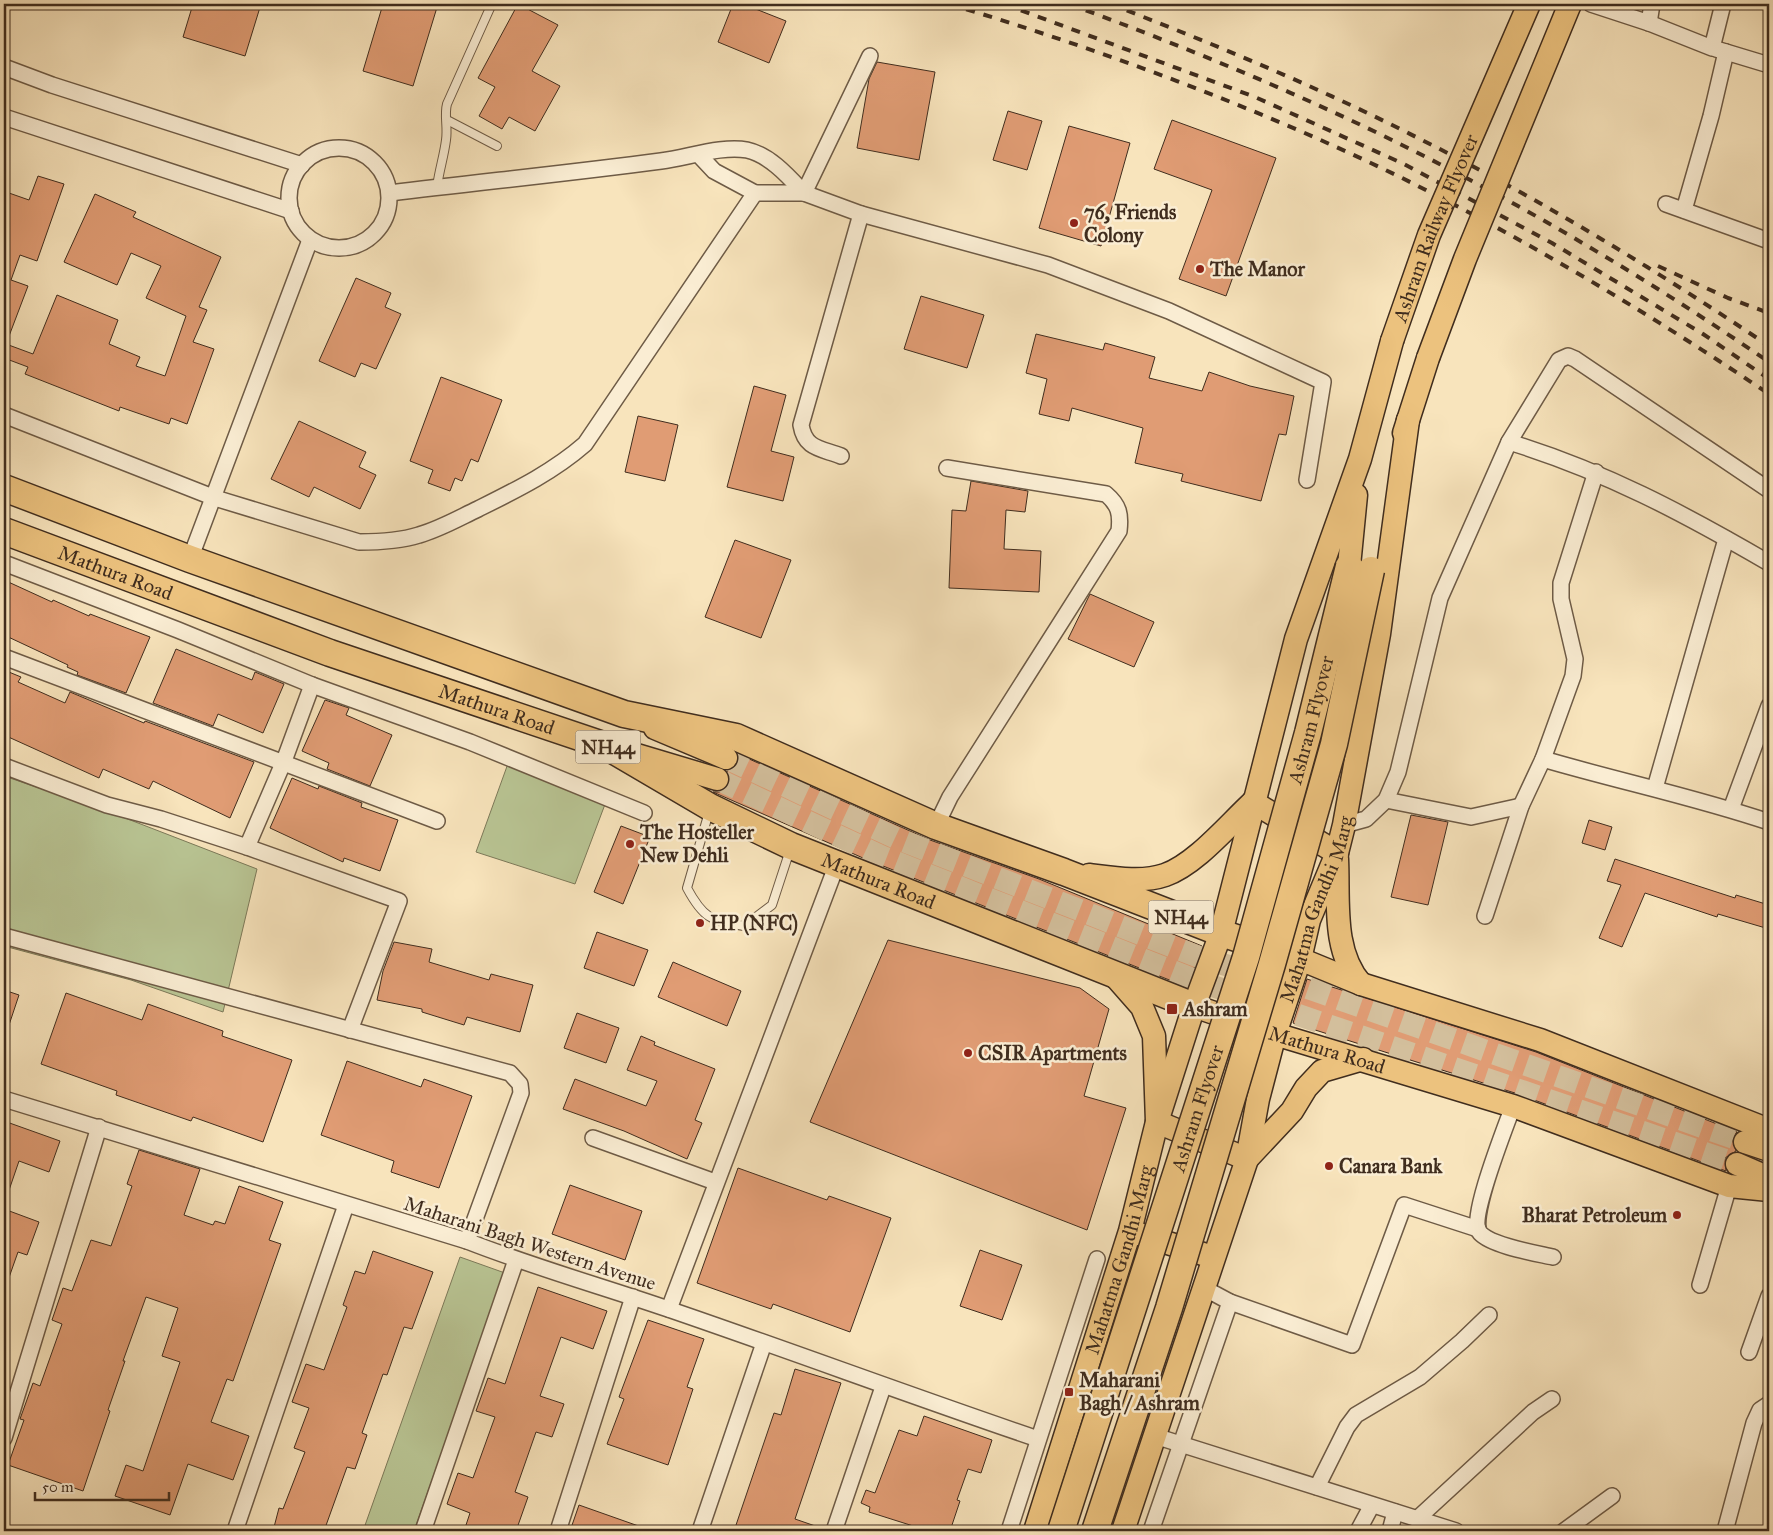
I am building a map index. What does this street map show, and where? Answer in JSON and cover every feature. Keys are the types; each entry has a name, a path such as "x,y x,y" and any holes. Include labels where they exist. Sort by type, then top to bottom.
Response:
{"highway":[{"name":"Mathura Road","path":"4,488 190,559 624,714 736,736 936,826 1064,872 1221,933 1300,959"},
{"name":"Mathura Road","path":"4,531 330,653 606,746 710,807 791,846 1194,1006"},
{"name":"Ashram Flyover","path":"1061,1531 1246,957 1308,733 1360,568"},
{"name":"Ashram Flyover","path":"1095,1531 1169,1308 1272,964 1334,744 1360,568"}],"main road":[{"name":"Ashram Railway Flyover","path":"1360,459 1392,341 1429,235 1529,4"},
{"name":"Ashram Railway Flyover","path":"1408,420 1428,358 1465,259 1570,4"},
{"path":"1360,568 1408,420"},
{"name":"Mahatma Gandhi Marg","path":"1123,1531 1202,1287 1214,1258 1247,1160 1258,1099 1275,1034 1300,959 1309,920 1337,853 1344,825 1379,634 1408,420"},
{"path":"1360,459 1360,568"},
{"name":"Mahatma Gandhi Marg","path":"1035,1531 1130,1231 1157,1122 1194,1006 1221,933 1296,639 1360,459"},
{"path":"624,714 726,758"},
{"path":"606,746 717,779"},
{"path":"1064,872 1121,880 1164,875 1190,862 1253,802 1337,853 1338,928 1350,972 1361,984"},
{"name":"Mathura Road","path":"1300,959 1361,984 1540,1040 1769,1130"},
{"path":"1113,974 1142,1007 1154,1036 1157,1122 1247,1160 1292,1111 1306,1088 1322,1071 1363,1060"},
{"name":"Mathura Road","path":"1194,1006 1275,1034 1513,1106 1729,1186 1769,1190"},
{"path":"1745,1142 1769,1150"},
{"path":"1737,1164 1769,1178"},
{"path":"1130,1231 1214,1258"}],"street":[{"path":"1591,4 1649,23 1719,50 1769,65"},
{"path":"1649,23 1652,4"},
{"path":"1684,210 1711,116 1723,4"},
{"path":"804,193 870,56"},
{"path":"4,67 52,85 302,165"},
{"path":"4,117 291,211"},
{"path":"338,148 355,151 369,158 380,169 390,193 386,215 381,225 365,241 349,247 339,248 318,244 310,240 299,228 291,211 290,191 293,178 302,165 326,150 338,148"},
{"path":"390,193 698,155 732,148 750,151 783,170 804,193"},
{"path":"698,155 714,171 755,193 804,193 861,214 1048,265 1169,311 1322,382 1307,480"},
{"path":"4,415 214,498 359,542 381,542 418,536 530,483 564,463 585,444 755,193"},
{"path":"1666,204 1769,241"},
{"path":"841,456 809,443 804,439 801,425 861,214"},
{"path":"190,559 310,240"},
{"path":"1344,825 1366,819 1386,800 1398,772 1440,598 1509,442 1555,365 1568,356 1769,490"},
{"path":"1509,442 1596,472 1638,491 1769,563"},
{"path":"936,826 950,797 1119,531 1121,516 1116,503 1106,494 947,468"},
{"path":"1485,916 1521,806 1543,759 1573,676 1575,659 1562,605 1561,583 1596,472"},
{"path":"1655,788 1726,539"},
{"path":"4,563 178,630 312,685 470,742 644,813"},
{"path":"4,657 284,761 438,821"},
{"path":"247,847 284,761 312,685"},
{"path":"1731,809 1769,706"},
{"path":"1543,759 1731,809 1769,822"},
{"path":"4,766 107,805 161,819 247,847 399,901 350,1030"},
{"path":"1386,800 1471,817 1521,806"},
{"path":"669,1309 715,1182 836,864"},
{"path":"4,936 510,1073 520,1084 521,1093 467,1241"},
{"name":"Maharani Bagh Western Avenue","path":"4,1099 467,1241 516,1260 669,1309 883,1387 1038,1439"},
{"path":"1478,1229 1477,1217 1482,1199 1513,1106"},
{"path":"4,1438 100,1127"},
{"path":"593,1138 715,1182"},
{"path":"1700,1285 1729,1186"},
{"path":"235,1531 346,1205"},
{"path":"1202,1287 1230,1302 1352,1345 1404,1205 1478,1229 1485,1237 1498,1242 1553,1257"},
{"path":"1009,1531 1097,1259"},
{"path":"422,1531 516,1260"},
{"path":"1749,1352 1769,1296"},
{"path":"558,1531 633,1297"},
{"path":"1151,1531 1230,1302"},
{"path":"1317,1487 1347,1427 1356,1415 1420,1377 1462,1342 1489,1315"},
{"path":"700,1531 764,1343"},
{"path":"834,1531 883,1387"},
{"path":"1417,1519 1534,1412 1552,1399"},
{"path":"1725,1531 1754,1423 1760,1410 1769,1404"},
{"path":"1155,1436 1456,1531"},
{"path":"1564,1531 1612,1496"},
{"path":"1358,1531 1372,1505"},
{"path":"1390,1531 1395,1512"}],"lane":[{"path":"437,188 446,140 447,120 444,112 490,8"},
{"path":"447,120 496,146"},
{"path":"710,807 687,888 698,908 717,922 744,926 772,905 791,846"}],"green space":[{"path":"510,758 607,799 575,884 476,852"},
{"path":"4,776 107,811 257,869 223,1012 131,980 4,946"},
{"path":"460,1257 505,1273 414,1531 363,1531"}],"building":[{"path":"193,4 261,4 245,56 183,37"},
{"path":"383,4 438,4 413,86 363,71"},
{"path":"518,4 558,25 532,71 560,86 535,131 509,117 502,129 479,116 495,87 478,78"},
{"path":"733,4 743,4 786,21 769,63 718,42"},
{"path":"877,62 935,72 919,160 857,148 869,79"},
{"path":"1008,111 1042,121 1027,170 993,160"},
{"path":"1172,120 1276,158 1226,296 1179,279 1212,190 1154,169"},
{"path":"1069,126 1130,143 1101,246 1039,228"},
{"path":"38,176 64,184 37,261 20,255 11,280 28,286 6,344 33,354 57,295 118,320 109,344 140,357 136,366 165,376 186,316 146,298 161,266 131,253 117,285 64,262 95,194 136,212 133,217 221,257 199,307 207,310 193,342 214,349 187,424 171,418 169,424 120,407 119,411 25,374 28,367 4,358 4,209 9,193 29,200"},
{"path":"356,278 391,293 385,307 401,314 376,369 361,363 355,377 319,361"},
{"path":"921,296 984,315 967,368 904,349"},
{"path":"1036,334 1103,350 1105,343 1155,357 1149,378 1202,391 1209,372 1250,386 1294,396 1286,435 1279,434 1261,501 1181,481 1183,474 1135,463 1143,428 1072,408 1069,421 1039,414 1047,379 1026,373"},
{"path":"441,377 502,400 478,462 471,459 462,481 455,478 450,491 428,483 433,470 410,461"},
{"path":"754,386 786,395 771,451 794,457 783,501 727,487"},
{"path":"638,416 678,425 665,481 625,472"},
{"path":"299,421 366,452 359,467 376,475 360,509 314,487 309,497 271,479"},
{"path":"971,481 1028,491 1025,512 1006,510 1004,549 1041,551 1039,592 949,588 952,510 966,511"},
{"path":"735,540 791,560 761,638 705,617"},
{"path":"4,580 52,602 53,600 89,616 90,614 150,637 126,693 77,675 78,672 67,667 68,665 4,635"},
{"path":"1090,594 1154,622 1134,667 1068,639"},
{"path":"176,649 252,680 255,672 284,684 263,733 218,714 213,726 153,703"},
{"path":"4,670 21,677 18,682 65,703 70,692 144,723 145,721 254,762 230,818 153,781 149,789 103,769 99,778 4,735"},
{"path":"325,700 349,708 346,715 392,735 370,786 327,769 329,763 302,751"},
{"path":"738,754 930,840 1039,879 1202,946 1187,987 863,858 713,792 720,792 730,782 727,771 738,764"},
{"path":"292,778 318,789 319,786 362,803 361,807 398,820 380,871 344,858 343,862 270,828"},
{"path":"1411,815 1448,822 1428,905 1391,897"},
{"path":"1589,820 1612,827 1605,850 1582,843"},
{"path":"621,826 650,837 623,904 594,892"},
{"path":"1615,859 1735,898 1736,895 1769,905 1769,929 1718,914 1717,917 1645,893 1622,947 1599,938 1621,885 1607,881"},
{"path":"597,932 648,950 634,986 584,968"},
{"name":"CSIR Apartments","path":"888,940 1080,988 1109,1009 1084,1096 1126,1108 1087,1230 810,1122"},
{"path":"394,942 432,949 429,962 489,980 491,974 533,985 520,1032 467,1017 464,1025 422,1012 422,1009 377,1000 383,971"},
{"path":"673,962 741,991 727,1026 658,997"},
{"path":"1307,979 1536,1052 1737,1132 1732,1138 1736,1151 1725,1158 1726,1171 1518,1094 1293,1023"},
{"path":"4,990 19,995 6,1034 4,1033"},
{"path":"66,993 142,1020 148,1004 223,1031 222,1036 292,1060 263,1142 193,1117 191,1121 116,1095 117,1091 41,1064"},
{"path":"577,1013 619,1028 606,1063 564,1048"},
{"path":"641,1036 655,1042 654,1045 715,1069 695,1120 702,1123 687,1159 624,1131 563,1109 575,1079 646,1106 657,1081 627,1070"},
{"path":"347,1061 421,1087 424,1079 472,1096 439,1188 391,1172 394,1161 321,1135"},
{"path":"4,1121 60,1141 49,1172 19,1161 6,1199 4,1198"},
{"path":"139,1150 200,1169 184,1215 213,1225 215,1221 225,1224 239,1186 283,1202 269,1240 281,1244 233,1381 227,1379 211,1422 249,1436 233,1480 188,1464 170,1515 115,1496 126,1465 143,1471 180,1362 162,1356 178,1308 146,1297 123,1361 125,1361 108,1410 110,1411 83,1491 8,1465 24,1420 20,1419 33,1383 40,1386 62,1324 52,1320 63,1288 72,1291 91,1240 111,1246 132,1186 127,1184"},
{"path":"738,1168 827,1200 829,1196 891,1218 850,1332 773,1304 771,1309 697,1283"},
{"path":"570,1185 642,1211 625,1260 552,1234"},
{"path":"4,1209 39,1222 27,1255 18,1252 6,1286 4,1285"},
{"path":"980,1250 1022,1265 1002,1320 960,1306"},
{"path":"373,1251 433,1272 412,1329 404,1327 387,1375 383,1374 362,1433 367,1435 355,1469 347,1467 324,1531 273,1531 279,1508 283,1509 305,1452 294,1448 309,1408 292,1402 306,1364 324,1370 347,1307 343,1305 355,1271 365,1274"},
{"path":"538,1287 607,1311 593,1349 561,1337 540,1396 564,1404 552,1437 536,1432 515,1492 528,1497 516,1531 464,1531 470,1513 447,1504 458,1473 473,1478 495,1417 476,1411 488,1378 505,1384"},
{"path":"648,1320 704,1339 687,1387 693,1389 668,1465 607,1444 624,1399 619,1397"},
{"path":"795,1369 841,1383 795,1519 824,1529 824,1531 734,1531 774,1413 781,1415"},
{"path":"924,1416 992,1440 981,1473 968,1469 957,1500 960,1501 950,1531 929,1531 869,1512 870,1507 861,1503 866,1490 875,1493 899,1430 917,1436"},
{"path":"579,1505 647,1529 646,1531 570,1531"}],"tunnel":[{"path":"726,758 896,838 1204,959 1302,986 1745,1142"},
{"path":"717,779 883,857 1195,980 1737,1164"}],"railway":[{"path":"949,4 1063,40 1177,81 1344,150 1446,200 1541,252 1679,335 1769,394"},
{"path":"1004,4 1255,97 1404,164 1552,243 1703,334 1769,379"},
{"path":"1069,4 1242,72 1370,129 1412,150 1504,198 1594,250 1683,305 1769,362"},
{"path":"1110,4 1304,84 1380,119 1463,161 1597,236 1769,346"},
{"path":"1658,266 1728,298 1769,313"}],"place":[{"name":"76, Friends Colony","path":"1074,223"},
{"name":"The Manor","path":"1200,269"},
{"name":"The Hosteller New Dehli","path":"630,844"},
{"name":"HP (NFC)","path":"700,923"},
{"name":"Ashram","path":"1172,1009"},
{"name":"CSIR Apartments","path":"968,1053"},
{"name":"Canara Bank","path":"1329,1166"},
{"name":"Bharat Petroleum","path":"1677,1215"},
{"name":"Maharani Bagh / Ashram","path":"1069,1392"}]}
